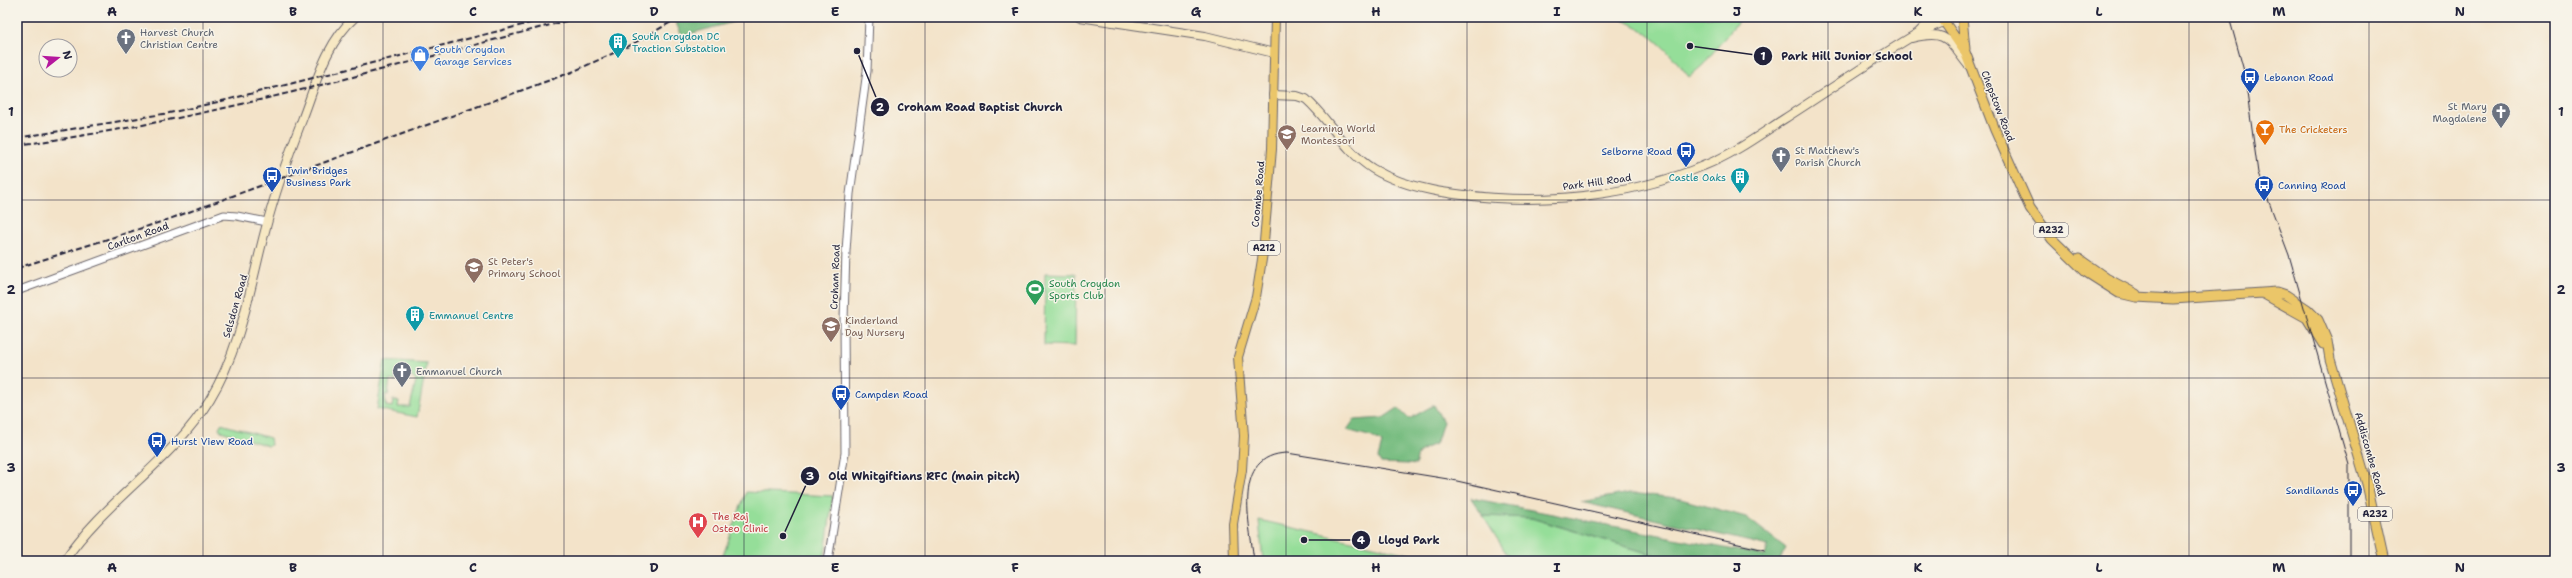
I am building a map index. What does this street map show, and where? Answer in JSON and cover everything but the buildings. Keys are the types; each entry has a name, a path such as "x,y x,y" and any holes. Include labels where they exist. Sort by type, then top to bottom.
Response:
{"highway":[{"path":"1943,19 1952,22 1962,17"},
{"name":"Chepstow Road","path":"1962,17 1965,52"},
{"name":"Chepstow Road","path":"1943,19 1965,52 2012,168 2030,208 2064,252 2086,272 2119,293 2143,298 2172,299 2277,292 2293,299"},
{"name":"Addiscombe Road","path":"2264,294 2311,322 2329,354"},
{"name":"Addiscombe Road","path":"2293,299 2307,309 2318,320 2327,341 2329,354 2367,484 2384,561"}],"main road":[{"name":"Selsdon Road","path":"64,561 92,524 163,457 209,400 237,338 279,180 320,70 340,33 355,17"},
{"path":"1080,17 1221,38 1274,53"},
{"name":"Coombe Road","path":"1234,561 1234,519 1242,470 1244,436 1238,357 1256,297 1263,253 1272,149 1275,17"},
{"name":"Park Hill Road","path":"1918,33 1934,17"},
{"name":"Park Hill Road","path":"1273,95 1298,96 1306,99 1357,156 1373,169 1394,180 1436,190 1479,197 1537,199 1572,196 1636,187 1709,164 1760,135 1908,39 1943,19"},
{"path":"1908,39 1933,34 1942,36 1973,71"}],"street":[{"name":"Croham Road","path":"828,561 845,453 844,353 846,251 850,194 867,71 869,17"},
{"name":"Carlton Road","path":"17,291 220,217 234,215 267,222"}],"green space":[{"path":"686,17 742,17 740,20 682,36 676,23"},
{"path":"1615,17 1736,17 1739,20 1703,65 1689,77 1674,58 1657,41 1638,27"},
{"path":"1045,273 1076,274 1075,346 1044,345"},
{"path":"385,360 427,363 417,417 377,409","holes":["405,373 416,380 410,407 398,407 399,401 393,400 392,407 386,406 385,394 388,395 390,380 396,381 396,376 400,377"]},
{"path":"1434,405 1443,422 1436,444 1419,453 1416,460 1416,465 1381,463 1378,458 1382,443 1372,437 1347,430 1354,420 1383,418 1398,408 1409,419"},
{"path":"221,424 270,438 271,445 268,446 221,431 219,428"},
{"path":"746,492 833,496 824,561 721,561"},
{"path":"1629,493 1677,498 1746,517 1786,548 1779,561 1674,561 1532,518 1483,516 1471,498 1765,556 1768,546 1581,502"},
{"path":"1483,516 1531,518 1674,561 1511,561"},
{"path":"1259,520 1439,561 1263,561"}],"tram line":[{"path":"2229,17 2244,71 2258,173 2289,255 2349,465 2349,561"},
{"path":"1254,561 1248,511 1248,494 1251,478 1258,466 1269,457 1287,453 1448,479 1765,550"}],"railway":[{"path":"17,138 169,113 218,102 554,17"},
{"path":"17,145 88,135 230,107 581,17"},
{"path":"17,268 164,221 572,72 629,46 680,17"}],"place":[{"name":"Park Hill Junior School","path":"1690,46"},
{"name":"Croham Road Baptist Church","path":"857,51"},
{"name":"Harvest Church Christian Centre","path":"126,55"},
{"name":"South Croydon DC Traction Substation","path":"618,59"},
{"name":"South Croydon Garage Services","path":"420,72"},
{"name":"Lebanon Road","path":"2250,94"},
{"name":"St Mary Magdalene","path":"2501,129"},
{"name":"The Cricketers","path":"2265,146"},
{"name":"Learning World Montessori","path":"1287,151"},
{"name":"Selborne Road","path":"1686,168"},
{"name":"St Matthew's Parish Church","path":"1781,173"},
{"name":"Twin Bridges Business Park","path":"272,193"},
{"name":"Castle Oaks","path":"1740,194"},
{"name":"Canning Road","path":"2264,202"},
{"name":"St Peter's Primary School","path":"474,284"},
{"name":"South Croydon Sports Club","path":"1035,306"},
{"name":"Emmanuel Centre","path":"415,332"},
{"name":"Kinderland Day Nursery","path":"831,343"},
{"name":"Emmanuel Church","path":"402,388"},
{"name":"Campden Road","path":"841,411"},
{"name":"Hurst View Road","path":"157,458"},
{"name":"Sandilands","path":"2353,507"},
{"name":"Old Whitgiftians RFC (main pitch)","path":"783,536"},
{"name":"The Raj Osteo Clinic","path":"698,539"},
{"name":"Lloyd Park","path":"1304,540"}]}
